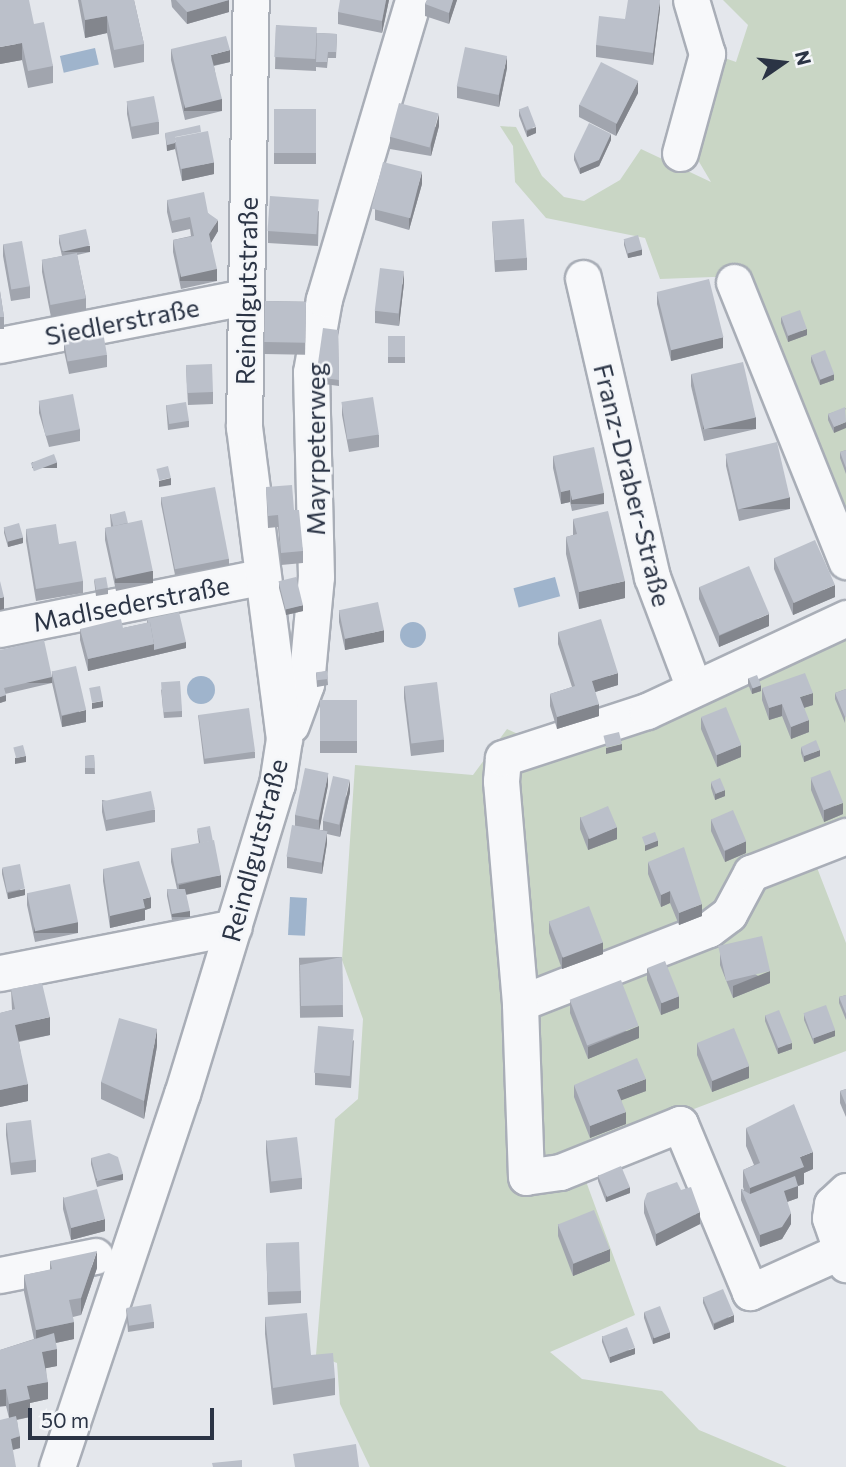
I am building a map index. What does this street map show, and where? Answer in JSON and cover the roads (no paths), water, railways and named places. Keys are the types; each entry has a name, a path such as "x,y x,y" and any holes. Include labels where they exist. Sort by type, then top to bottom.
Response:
{"street":[{"name":"Reindlgutstraße","path":"57,1467 234,927 284,739 278,652 261,577 244,427 251,0"},
{"name":"Mayrpeterweg","path":"284,739 306,684 313,621 316,348 413,0"},
{"path":"680,153 707,54 691,0"},
{"name":"Franz-Draber-Straße","path":"583,278 652,576 694,688"},
{"path":"734,282 846,561"},
{"name":"Siedlerstraße","path":"0,345 245,297"},
{"name":"Madlsederstraße","path":"0,629 261,577"},
{"path":"846,618 694,688 503,758 520,1003 526,1177 560,1171 681,1124 750,1292 843,1257 830,1219 832,1204 846,1191"},
{"path":"520,1003 709,929 729,914 751,873 846,836"},
{"path":"0,973 234,927"},
{"path":"0,1275 126,1250"}],"water":[{"path":"95,48 99,65 64,73 60,56"},
{"path":"555,577 560,596 519,607 513,588"},
{"path":"413,622 423,625 426,635 423,645 413,648 403,645 400,635 403,625"},
{"path":"201,676 211,680 215,690 211,700 201,704 191,700 187,690 191,680"},
{"path":"290,897 307,898 305,936 288,935"}]}
